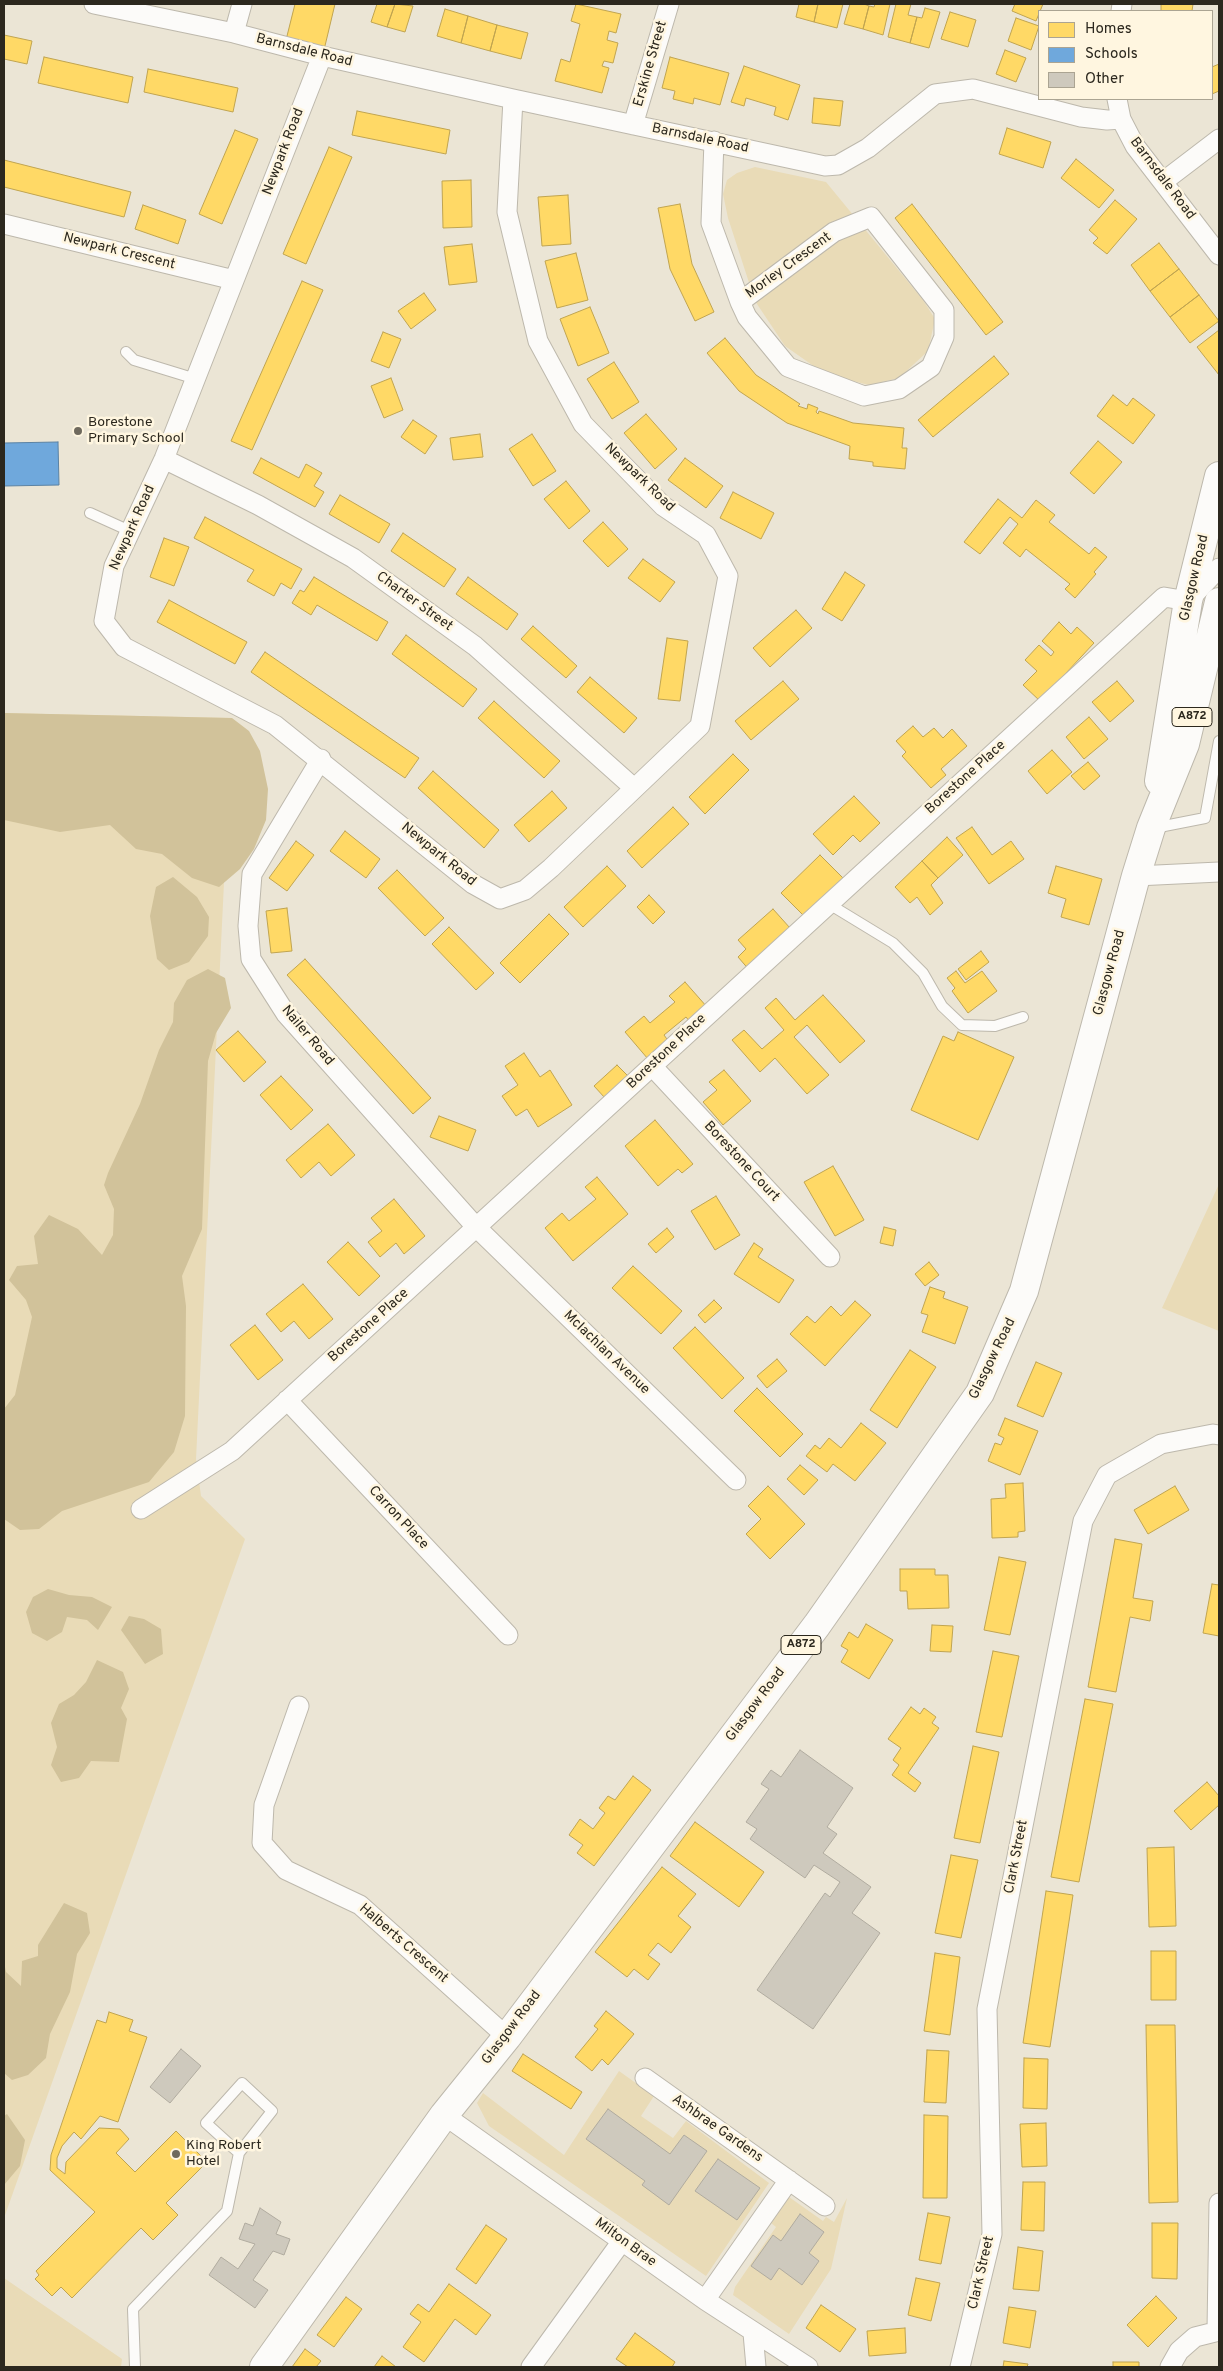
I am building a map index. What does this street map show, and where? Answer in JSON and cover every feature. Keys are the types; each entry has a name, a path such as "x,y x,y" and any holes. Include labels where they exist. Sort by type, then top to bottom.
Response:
{"main road":[{"name":"Glasgow Road","path":"1151,828 1188,602 1219,476"},
{"name":"Glasgow Road","path":"264,2367 444,2115 507,2037 816,1625 980,1393 1024,1291 1136,876 1151,828 1185,744 1208,665 1219,602"}],"street":[{"name":"Barnsdale Road","path":"94,4 234,33 322,56 513,99 825,166 838,165 868,148 935,94 973,89 1081,117 1107,120 1121,119 1135,146 1164,181 1219,256"},
{"path":"234,33 242,4"},
{"name":"Erskine Street","path":"633,125 669,4"},
{"name":"Newpark Road","path":"322,56 164,459 114,566 104,621 124,647 275,725 321,759 473,884 500,899 525,890 532,885 700,726 728,576 706,535 664,506 583,424 538,342 507,212 513,99"},
{"path":"1117,100 1121,119"},
{"path":"1164,181 1219,139"},
{"name":"Morley Crescent","path":"714,142 711,224 740,302 747,317 788,367 864,396 899,389 932,367 944,337 944,310 872,217 834,232 740,302"},
{"name":"Newpark Crescent","path":"4,224 234,280"},
{"name":"Charter Street","path":"164,459 258,505 353,558 475,646 634,788"},
{"path":"1188,602 1219,568"},
{"name":"Borestone Place","path":"141,1509 232,1451 1164,597 1188,602"},
{"name":"Nailer Road","path":"321,759 252,874 248,926 251,959 286,1014 476,1227"},
{"path":"1136,876 1219,872"},
{"name":"Borestone Court","path":"652,1066 830,1257"},
{"name":"Mclachlan Avenue","path":"476,1227 736,1480"},
{"name":"Carron Place","path":"287,1400 508,1635"},
{"name":"Clark Street","path":"960,2367 992,2234 987,2009 1083,1521 1107,1476 1161,1444 1213,1434 1219,1435"},
{"name":"Halberts Crescent","path":"299,1706 264,1805 262,1843 286,1870 360,1905 507,2037"},
{"name":"Ashbrae Gardens","path":"645,2078 825,2206"},
{"name":"Milton Brae","path":"444,2115 705,2300 808,2367"},
{"path":"705,2300 788,2180"},
{"path":"1170,2367 1179,2351 1195,2337 1218,2330 1219,2203"},
{"path":"531,2367 622,2241"},
{"path":"754,2333 756,2367"}],"lane":[{"path":"126,352 134,360 196,379"},
{"path":"90,513 130,531"},
{"path":"1151,828 1205,818 1219,741"},
{"path":"829,904 893,943 923,973 942,1006 962,1025 995,1026 1023,1017"},
{"path":"135,2367 133,2309 227,2211 239,2153 272,2111 242,2083 206,2122 239,2153"}],"shaded area":[{"path":"755,167 826,182 923,300 935,319 928,351 899,378 869,385 825,374 785,346 755,301 728,218 723,194 727,180 737,173"},
{"path":"4,713 232,718 196,1459 201,1496 245,1539 4,2218"},
{"path":"4,713 232,718 249,731 260,751 268,789 266,820 254,849 240,869 219,887 192,878 162,854 136,849 110,825 60,832 4,820"},
{"path":"173,877 197,897 209,917 208,936 189,962 169,970 157,959 150,916 156,887"},
{"path":"208,969 225,978 231,1008 216,1033 208,1061 202,1229 182,1276 186,1306 185,1416 174,1452 149,1482 62,1511 39,1529 20,1530 4,1519 4,1409 15,1395 32,1317 26,1300 9,1280 17,1266 38,1264 34,1236 49,1215 78,1229 102,1255 113,1235 114,1209 104,1185 108,1173 140,1104 159,1050 173,1022 174,1003 187,980"},
{"path":"1219,1184 1219,1331 1162,1308"},
{"path":"48,1589 69,1595 92,1597 112,1607 98,1630 87,1620 67,1617 62,1632 47,1641 32,1633 26,1612 33,1597"},
{"path":"129,1616 144,1619 161,1629 163,1654 145,1664 121,1630"},
{"path":"97,1660 123,1672 129,1689 121,1708 127,1719 119,1762 91,1761 79,1778 61,1782 51,1765 57,1747 51,1723 59,1704 74,1695 86,1682"},
{"path":"64,1903 87,1913 90,1933 77,1954 70,1992 50,2034 46,2058 28,2075 12,2080 4,2073 4,1962 6,1972 21,1986 22,1961 38,1956 38,1945"},
{"path":"619,2071 654,2096 641,2116 673,2138 686,2121 769,2183 706,2276 489,2126 477,2103 483,2093 564,2155"},
{"path":"7,2114 25,2140 20,2166 4,2185 4,2116"},
{"path":"789,2197 823,2221 826,2217 834,2222 847,2198 831,2269 789,2334 733,2295 735,2287 776,2227 771,2223"},
{"path":"4,2278 122,2359 121,2367 4,2367"}],"building: Homes":[{"path":"295,4 335,4 324,50 286,40"},
{"path":"377,4 395,4 387,27 371,22"},
{"path":"395,4 413,6 405,32 387,27"},
{"path":"576,4 621,14 616,33 609,31 607,40 618,43 613,63 604,61 602,66 609,68 602,93 555,81 561,59 570,62 580,24 571,21"},
{"path":"799,4 818,4 814,22 796,17"},
{"path":"818,4 843,4 837,28 814,22"},
{"path":"850,4 869,6 863,29 844,24"},
{"path":"875,4 890,4 883,35 863,29 869,6 874,7"},
{"path":"896,4 911,4 908,15 917,17 910,43 888,37"},
{"path":"1015,4 1043,4 1041,10 1038,10 1036,21 1012,11"},
{"path":"1161,4 1193,4 1192,10 1161,10"},
{"path":"925,8 940,12 929,48 910,43 917,17 922,18"},
{"path":"445,9 468,16 461,43 437,36"},
{"path":"950,12 976,20 968,47 941,39"},
{"path":"468,16 497,25 490,51 461,43"},
{"path":"1016,18 1038,26 1031,50 1008,41"},
{"path":"497,25 528,33 521,59 490,51"},
{"path":"4,35 32,41 27,64 4,59"},
{"path":"1005,50 1026,58 1016,82 996,74"},
{"path":"44,57 133,77 128,103 38,83"},
{"path":"670,57 729,73 720,105 694,98 693,104 673,99 675,91 662,88"},
{"path":"1219,64 1219,91 1213,94 1213,67"},
{"path":"744,66 800,85 788,120 774,115 776,107 746,98 744,106 731,102"},
{"path":"148,69 238,88 233,112 144,92"},
{"path":"814,98 843,101 840,126 812,123"},
{"path":"357,111 450,130 446,154 352,135"},
{"path":"1007,128 1051,142 1043,168 999,154"},
{"path":"235,130 258,139 222,224 199,214"},
{"path":"329,147 352,157 306,264 283,254"},
{"path":"1076,159 1114,190 1099,208 1061,178"},
{"path":"4,160 131,192 124,217 4,187"},
{"path":"471,180 472,227 443,228 442,181"},
{"path":"568,195 571,244 542,246 538,197"},
{"path":"1115,200 1137,219 1107,254 1093,243 1098,238 1089,230"},
{"path":"680,204 692,264 714,312 695,321 670,269 658,208"},
{"path":"912,204 1003,322 986,335 895,218"},
{"path":"143,205 186,220 178,244 135,229"},
{"path":"1159,243 1179,269 1150,291 1131,265"},
{"path":"472,244 477,282 449,285 444,247"},
{"path":"576,253 588,300 557,308 545,261"},
{"path":"1179,269 1199,295 1170,317 1150,291"},
{"path":"302,281 323,290 252,450 231,441"},
{"path":"424,293 436,310 411,329 398,311"},
{"path":"1199,295 1219,321 1190,343 1170,317"},
{"path":"590,307 609,353 578,366 560,319"},
{"path":"1219,330 1219,375 1197,347"},
{"path":"383,332 401,339 389,368 371,361"},
{"path":"725,338 756,375 800,404 798,406 807,409 808,404 818,408 816,412 818,414 819,411 853,423 904,428 902,448 907,448 905,469 873,466 873,462 849,459 850,446 787,423 739,391 707,353"},
{"path":"994,356 1009,374 933,437 918,420"},
{"path":"614,362 639,402 612,419 587,379"},
{"path":"391,378 403,410 384,418 371,386"},
{"path":"1113,395 1127,406 1133,398 1155,415 1133,444 1097,416"},
{"path":"646,414 677,449 655,469 624,433"},
{"path":"413,420 437,436 425,454 401,437"},
{"path":"480,434 483,457 453,460 450,438"},
{"path":"532,434 556,471 533,486 509,449"},
{"path":"1098,441 1122,462 1094,494 1070,473"},
{"path":"261,458 299,478 306,464 322,473 314,486 324,492 315,507 253,473"},
{"path":"685,458 723,486 706,508 668,480"},
{"path":"566,481 590,511 569,529 544,499"},
{"path":"733,492 774,513 761,539 720,518"},
{"path":"340,495 390,524 379,543 329,514"},
{"path":"998,499 1022,518 1036,500 1055,515 1049,522 1089,554 1095,547 1107,557 1094,572 1096,574 1075,598 1065,589 1070,584 1026,549 1020,557 1003,543 1018,524 1010,517 980,554 964,542"},
{"path":"205,517 302,569 291,589 281,583 274,596 247,581 254,570 194,538"},
{"path":"603,522 628,549 608,567 583,541"},
{"path":"403,533 456,569 444,587 391,551"},
{"path":"164,538 189,547 174,586 150,577"},
{"path":"643,559 675,582 660,602 628,578"},
{"path":"845,572 865,585 842,621 822,609"},
{"path":"314,577 388,622 377,641 317,605 311,615 292,603 300,590 304,592"},
{"path":"468,577 518,614 507,630 456,594"},
{"path":"169,600 247,642 235,664 157,622"},
{"path":"796,610 812,628 770,667 753,648"},
{"path":"1059,622 1071,634 1077,627 1094,643 1040,701 1023,685 1037,671 1025,660 1039,645 1051,656 1054,652 1042,641"},
{"path":"533,626 577,666 566,678 521,639"},
{"path":"406,635 477,689 463,707 392,654"},
{"path":"667,638 688,641 680,701 658,699"},
{"path":"265,652 419,758 405,778 251,672"},
{"path":"590,677 637,718 624,733 577,692"},
{"path":"783,681 799,699 751,740 735,721"},
{"path":"1117,681 1134,701 1110,722 1092,702"},
{"path":"494,701 560,761 544,778 478,718"},
{"path":"1089,717 1108,739 1084,759 1066,737"},
{"path":"913,726 923,737 934,728 943,738 952,729 967,746 941,769 946,775 931,788 902,756 906,752 896,741"},
{"path":"1052,750 1072,772 1047,794 1028,771"},
{"path":"733,754 749,770 705,814 689,797"},
{"path":"1088,762 1100,776 1084,790 1071,776"},
{"path":"433,771 499,830 484,848 418,788"},
{"path":"552,791 567,808 529,842 514,825"},
{"path":"854,796 880,823 860,842 853,835 833,855 813,834"},
{"path":"673,807 689,824 642,868 627,851"},
{"path":"972,827 992,855 1011,841 1024,859 989,884 956,838"},
{"path":"345,831 380,859 366,878 330,851"},
{"path":"947,837 963,855 938,878 922,861"},
{"path":"296,841 314,855 287,891 269,878"},
{"path":"820,855 844,879 805,917 781,893"},
{"path":"922,861 938,878 931,885 943,903 930,915 917,897 910,903 895,887"},
{"path":"607,866 626,886 583,927 564,907"},
{"path":"1056,866 1102,879 1089,925 1061,917 1066,899 1048,893"},
{"path":"397,870 444,918 425,936 378,888"},
{"path":"649,895 665,912 653,924 637,907"},
{"path":"287,908 292,951 271,953 266,911"},
{"path":"773,909 790,928 751,972 738,957 746,949 738,940"},
{"path":"549,914 569,934 520,983 500,963"},
{"path":"449,927 494,973 476,990 432,944"},
{"path":"981,951 989,962 966,980 958,969"},
{"path":"305,959 431,1098 413,1114 287,975"},
{"path":"956,971 965,983 982,971 997,991 968,1013 952,991 955,988 947,978"},
{"path":"685,982 707,1007 690,1022 686,1017 664,1035 669,1042 648,1059 625,1032 644,1016 650,1023 675,1002 669,996"},
{"path":"823,995 865,1041 840,1063 807,1025 794,1037 829,1075 807,1094 775,1058 760,1072 732,1040 744,1030 762,1049 784,1030 765,1008 776,998 795,1020"},
{"path":"238,1031 266,1062 244,1082 216,1050"},
{"path":"958,1032 1014,1057 978,1140 911,1110 943,1036 954,1041"},
{"path":"524,1053 540,1077 550,1070 572,1105 538,1127 527,1109 516,1116 502,1096 518,1085 505,1066"},
{"path":"617,1065 628,1076 605,1098 594,1086"},
{"path":"724,1070 751,1101 723,1125 703,1102 717,1090 709,1082"},
{"path":"281,1076 313,1110 291,1130 260,1095"},
{"path":"439,1116 476,1130 468,1151 430,1137"},
{"path":"655,1120 693,1164 682,1173 678,1169 658,1186 625,1146"},
{"path":"328,1124 355,1155 331,1176 319,1162 301,1178 286,1160"},
{"path":"833,1166 864,1220 835,1236 804,1182"},
{"path":"597,1177 628,1214 573,1261 545,1228 562,1213 569,1221 596,1199 585,1187"},
{"path":"716,1196 740,1235 715,1250 691,1211"},
{"path":"394,1199 425,1236 404,1254 396,1243 380,1257 368,1242 382,1231 371,1218"},
{"path":"884,1227 896,1230 893,1246 880,1243"},
{"path":"667,1228 674,1237 656,1253 648,1244"},
{"path":"348,1242 380,1276 359,1296 327,1262"},
{"path":"754,1243 763,1249 758,1257 794,1280 779,1303 734,1274"},
{"path":"929,1262 939,1275 925,1286 915,1274"},
{"path":"633,1266 682,1311 661,1334 612,1288"},
{"path":"303,1284 333,1319 309,1339 294,1321 281,1332 266,1314"},
{"path":"930,1287 945,1292 943,1298 968,1307 955,1344 922,1332 928,1315 921,1313"},
{"path":"714,1300 722,1308 705,1323 698,1315"},
{"path":"855,1301 871,1315 825,1366 790,1334 807,1316 815,1323 831,1306 841,1316"},
{"path":"255,1325 283,1360 258,1380 230,1345"},
{"path":"695,1327 744,1378 722,1399 673,1348"},
{"path":"910,1350 936,1367 897,1428 870,1410"},
{"path":"777,1359 787,1371 767,1388 757,1376"},
{"path":"1036,1362 1062,1373 1043,1417 1017,1406"},
{"path":"757,1388 803,1434 780,1457 734,1411"},
{"path":"1005,1418 1038,1431 1020,1475 988,1461 995,1443 1001,1445 1004,1438 998,1435"},
{"path":"861,1423 886,1443 855,1481 833,1464 827,1472 806,1456 815,1445 820,1449 829,1438 841,1448"},
{"path":"800,1465 818,1480 804,1495 787,1479"},
{"path":"1023,1483 1025,1531 1018,1532 1018,1537 992,1538 991,1499 1006,1498 1005,1484"},
{"path":"768,1486 805,1524 770,1559 746,1534 761,1519 748,1506"},
{"path":"1175,1486 1189,1510 1148,1534 1134,1510"},
{"path":"1115,1539 1142,1544 1133,1598 1153,1601 1150,1621 1130,1617 1116,1692 1088,1687"},
{"path":"999,1557 1026,1562 1010,1635 984,1630"},
{"path":"900,1569 935,1569 935,1575 948,1575 949,1608 908,1609 907,1591 900,1591"},
{"path":"1212,1584 1219,1585 1219,1636 1203,1633"},
{"path":"866,1624 893,1640 869,1679 841,1662 848,1650 841,1646 849,1632 858,1638"},
{"path":"932,1625 953,1626 951,1652 930,1651"},
{"path":"993,1651 1019,1656 1002,1737 976,1732"},
{"path":"1085,1699 1113,1704 1079,1882 1051,1877"},
{"path":"911,1707 920,1714 924,1708 936,1717 932,1723 939,1728 908,1773 921,1783 915,1792 892,1775 899,1765 893,1760 901,1748 888,1739"},
{"path":"973,1746 999,1752 980,1843 954,1838"},
{"path":"633,1776 651,1790 594,1866 577,1853 583,1845 569,1835 580,1819 593,1829 605,1813 599,1808 608,1796 615,1800"},
{"path":"1207,1782 1219,1796 1219,1805 1191,1830 1174,1811"},
{"path":"695,1822 764,1872 739,1907 670,1856"},
{"path":"1174,1847 1176,1926 1149,1927 1147,1848"},
{"path":"951,1855 978,1860 961,1938 935,1933"},
{"path":"662,1867 696,1894 678,1916 691,1927 671,1953 658,1943 648,1955 660,1964 648,1980 634,1969 627,1977 595,1952"},
{"path":"1046,1891 1073,1895 1050,2047 1023,2043"},
{"path":"1151,1951 1176,1951 1176,2000 1151,2000"},
{"path":"935,1953 960,1957 950,2035 924,2031"},
{"path":"606,2011 634,2034 608,2065 602,2059 592,2071 575,2057 598,2029 594,2026"},
{"name":"King Robert Hotel","path":"109,2012 133,2020 129,2031 147,2037 118,2122 100,2116 81,2139 74,2132 62,2146 57,2158 57,2168 65,2174 66,2162 99,2128 120,2129 129,2139 116,2153 135,2172 176,2131 207,2162 166,2203 178,2215 153,2240 141,2228 72,2298 61,2287 52,2296 35,2279 39,2275 36,2271 95,2212 50,2170 51,2155 97,2020 106,2023"},
{"path":"1146,2025 1175,2025 1178,2202 1149,2203"},
{"path":"927,2050 949,2051 946,2103 924,2102"},
{"path":"523,2054 582,2092 571,2109 512,2071"},
{"path":"1024,2058 1048,2059 1047,2109 1023,2108"},
{"path":"924,2115 948,2116 947,2198 923,2198"},
{"path":"1046,2123 1047,2166 1022,2167 1020,2124"},
{"path":"1023,2182 1045,2182 1044,2231 1021,2230"},
{"path":"928,2213 950,2217 941,2264 919,2260"},
{"path":"1152,2223 1178,2223 1177,2279 1152,2278"},
{"path":"486,2225 507,2239 476,2284 456,2269"},
{"path":"1018,2247 1043,2251 1039,2291 1013,2289"},
{"path":"916,2278 940,2283 931,2321 908,2315"},
{"path":"449,2284 491,2315 476,2335 455,2319 424,2362 403,2347 421,2322 410,2314 418,2304 429,2312"},
{"path":"1156,2296 1177,2318 1148,2347 1127,2325"},
{"path":"346,2297 362,2309 334,2347 317,2335"},
{"path":"821,2305 856,2329 840,2352 806,2328"},
{"path":"1009,2307 1036,2311 1030,2348 1003,2343"},
{"path":"905,2328 906,2353 869,2356 867,2331"},
{"path":"635,2333 675,2362 672,2367 628,2367 616,2359"},
{"path":"305,2349 321,2361 316,2367 292,2367"},
{"path":"382,2356 396,2367 374,2367"},
{"path":"1004,2361 1028,2364 1027,2367 1003,2367"},
{"path":"1113,2362 1139,2362 1139,2367 1113,2367"}],"building: Schools":[{"path":"58,442 59,485 4,486 4,443"}],"building: Other":[{"path":"800,1750 853,1788 827,1827 837,1834 823,1853 871,1887 852,1913 880,1933 813,2029 757,1990 825,1893 830,1897 840,1882 814,1865 805,1878 750,1839 757,1829 746,1822 769,1789 761,1784 771,1770 781,1777"},
{"path":"181,2049 201,2066 170,2103 150,2087"},
{"path":"608,2109 670,2154 684,2135 707,2151 669,2205 642,2185 645,2181 586,2139"},
{"path":"718,2159 760,2188 737,2220 695,2191"},
{"path":"260,2208 281,2222 276,2234 290,2239 284,2255 273,2251 253,2280 268,2290 255,2308 209,2275 221,2257 238,2269 255,2244 239,2239 245,2223 253,2226"},
{"path":"800,2214 824,2232 809,2253 819,2261 802,2285 779,2268 771,2280 751,2266 773,2235 781,2241"}],"place":[{"name":"Borestone Primary School","path":"78,431"},
{"name":"King Robert Hotel","path":"176,2154"}]}
